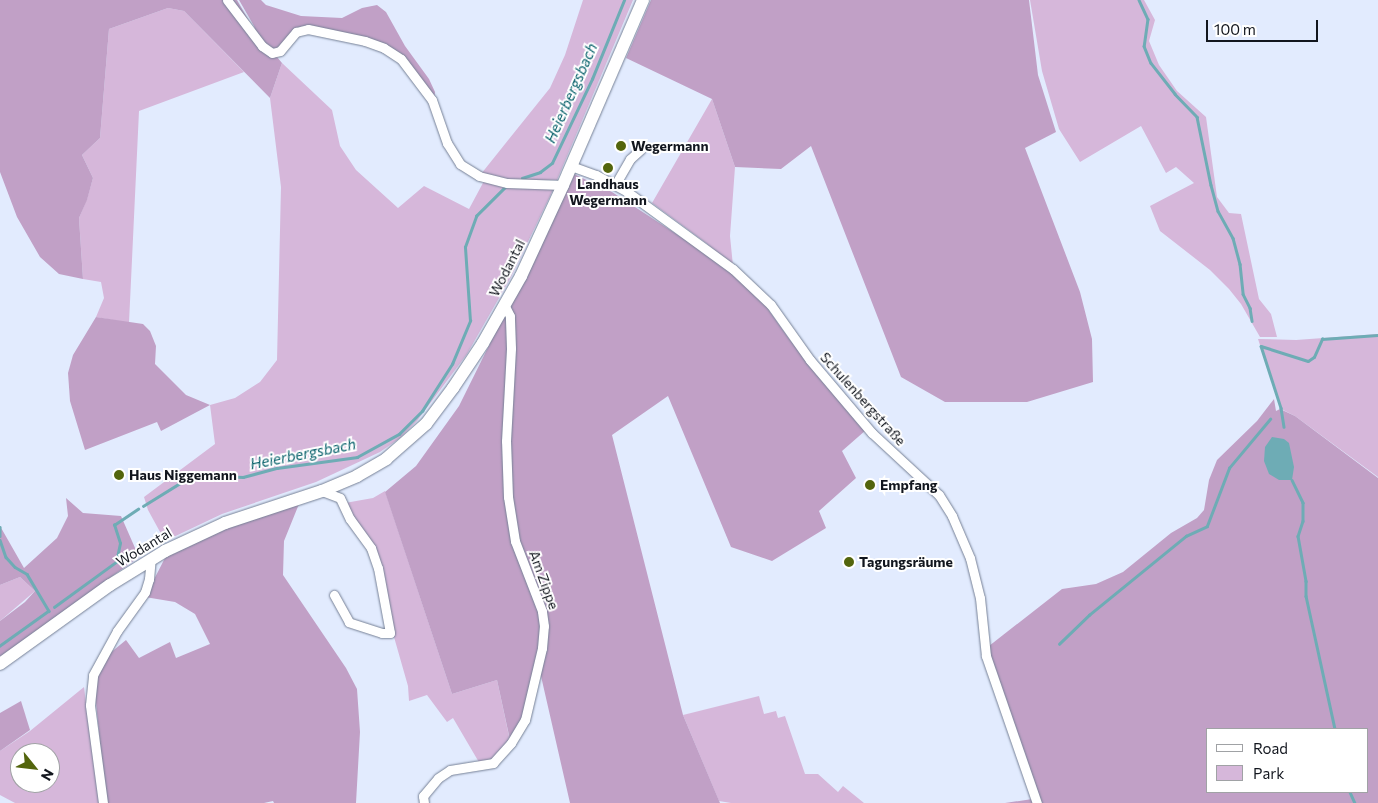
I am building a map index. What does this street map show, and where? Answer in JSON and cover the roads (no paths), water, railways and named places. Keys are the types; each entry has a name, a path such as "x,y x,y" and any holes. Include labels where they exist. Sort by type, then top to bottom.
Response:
{"main road":[{"name":"Wodantal","path":"0,664 151,558 190,537 225,523 322,491 357,476 386,459 426,424 454,388 505,306 536,245 643,0"}],"street":[{"path":"227,0 262,46 272,53 280,51 296,32 308,29 365,41 384,48 402,58 432,100 448,143 460,164 479,176 507,183 563,185"},
{"path":"615,185 630,159 641,149"},
{"name":"Schulenbergstraße","path":"571,166 615,185 708,249 757,290 771,305 810,360 872,433 924,480 946,505 970,558 980,598 986,656 1014,730 1037,803"},
{"name":"Am Zippe","path":"424,803 423,796 438,778 450,770 493,763 505,750 525,720 542,648 544,626 542,611 515,541 508,497 506,441 511,348 510,316 505,306"},
{"path":"322,491 340,498 350,519 371,548 378,568 390,634 349,622 334,594"},
{"path":"103,803 90,705 93,675 117,631 145,592 150,579 151,558"}],"waterway":[{"name":"Heierbergsbach","path":"522,178 540,172 552,163 592,79 624,0"},
{"path":"1139,0 1148,19 1144,46 1151,63 1175,94 1197,117 1218,211 1233,238 1240,264 1243,294 1250,308 1252,321"},
{"name":"Heierbergsbach","path":"143,506 193,475 243,477 277,468 357,457 399,434 422,411 452,364 470,321 465,247 476,216 505,187"},
{"path":"1261,346 1308,361 1314,357 1322,339 1378,335"},
{"path":"1261,346 1281,408 1284,427"},
{"path":"1059,644 1089,615 1186,536 1207,526 1229,468 1270,419"},
{"path":"1292,480 1303,503 1303,521 1298,536 1306,581 1306,596 1335,728"},
{"name":"Heierbergsbach","path":"54,607 116,562 120,543 114,525 138,509"},
{"path":"0,527 0,536"},
{"path":"0,540 6,557 15,567 27,574 49,611 0,646"},
{"path":"1350,793 1355,803"}],"place":[{"name":"Wegermann","path":"621,146"},
{"name":"Landhaus Wegermann","path":"608,168"},
{"name":"Haus Niggemann","path":"119,475"},
{"name":"Empfang","path":"870,485"},
{"name":"Tagungsräume","path":"849,562"}]}
